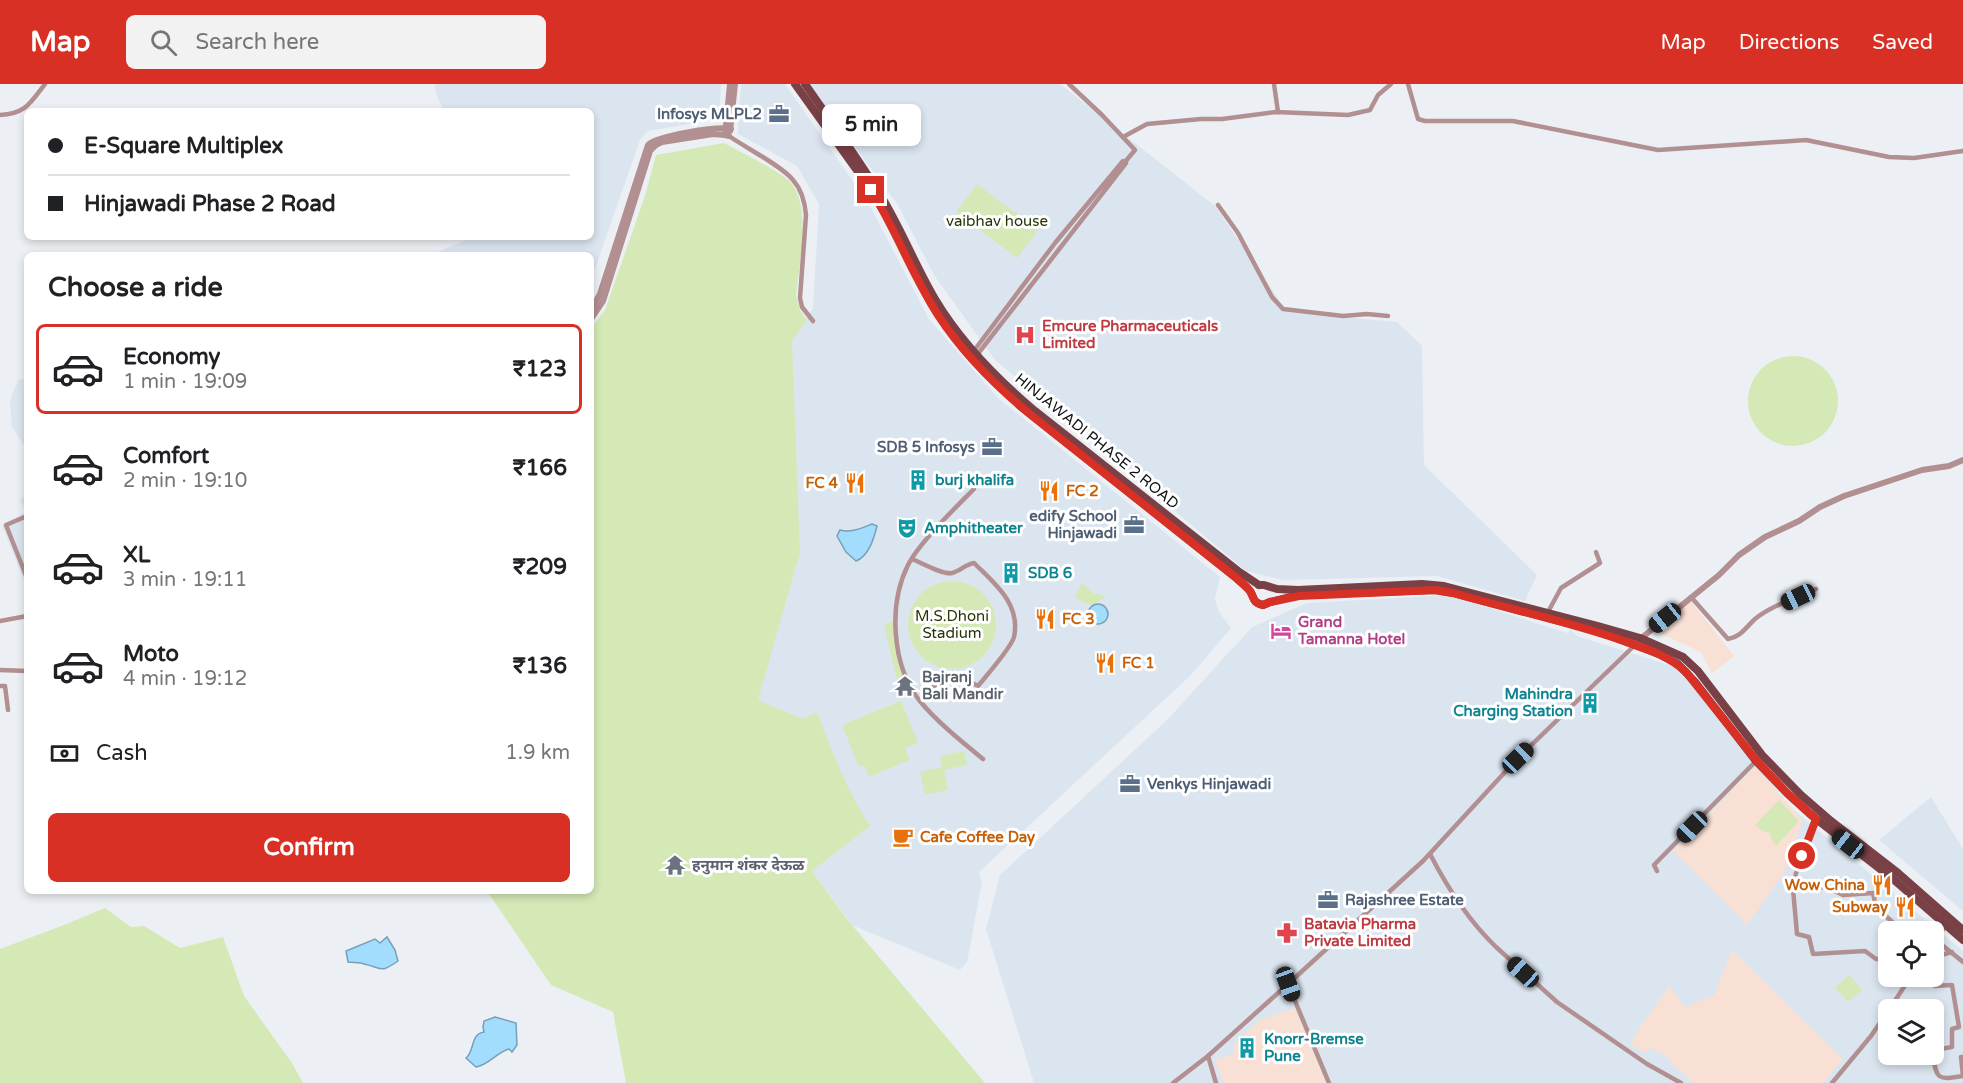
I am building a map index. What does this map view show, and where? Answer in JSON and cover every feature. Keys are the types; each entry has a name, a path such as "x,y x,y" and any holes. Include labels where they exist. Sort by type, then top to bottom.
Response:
{"main road":[{"name":"HINJAWADI PHASE 2 ROAD","path":"795,84 871,190 935,310 1000,387 1025,410 1234,576 1252,593"},
{"name":"HINJAWADI PHASE 2 ROAD","path":"805,84 882,197 924,279 944,313 974,355 1035,411 1258,585"},
{"path":"1637,642 1548,612 1422,584 1298,590 1258,585 1252,593 1252,598 1258,604 1263,605 1299,596 1448,590 1596,632 1673,651 1691,663 1787,793 1816,819 1948,922 1963,930"},
{"path":"1269,587 1273,594 1270,602"},
{"path":"1759,758 1815,808 1898,873 1963,940"}],"street":[{"path":"25,108 45,84"},
{"path":"728,132 730,84"},
{"path":"728,132 735,84"},
{"path":"974,355 1077,228 1135,150 1068,84"},
{"path":"1274,84 1278,112"},
{"path":"1123,137 1147,124 1200,119 1222,120 1278,112 1348,115 1370,110 1378,95 1391,84"},
{"path":"1408,84 1418,119 1425,121 1513,121 1658,150 1806,140 1889,157 1914,158 1963,151"},
{"path":"0,115 24,109"},
{"path":"594,314 603,301 650,151 662,142 728,132"},
{"path":"594,305 600,294 648,145 659,138 728,132 785,172 798,187 804,203 806,224 800,298 802,307 813,321"},
{"path":"974,355 1072,223 1123,161 1125,162"},
{"path":"1218,205 1238,232 1272,297 1283,309 1343,316 1367,314 1389,316"},
{"path":"1072,223 1077,228"},
{"path":"1173,1083 1208,1056 1430,854 1518,758 1637,642 1719,575 1739,555 1765,537 1844,496 1922,470 1949,466 1963,460"},
{"path":"974,489 939,526 908,566 897,600 895,628 900,659 908,683 920,701 983,759"},
{"path":"24,517 6,525 24,570"},
{"path":"1548,612 1561,588 1600,563 1596,552"},
{"path":"912,559 933,567 943,574 954,573 974,563 1011,604 1014,622 1014,638 978,686 953,673 943,677 920,701"},
{"path":"1691,597 1728,639 1746,630 1752,621 1761,615 1816,589"},
{"path":"0,621 24,617"},
{"path":"0,670 24,671"},
{"path":"0,686 5,686 8,710"},
{"path":"1657,871 1654,865 1759,758"},
{"path":"1816,819 1792,889 1796,933 1799,936 1809,937 1812,954 1864,951 1878,959"},
{"path":"1430,854 1462,907 1496,947 1557,1002 1647,1064 1681,1083"},
{"path":"1792,889 1826,887 1843,895 1873,893 1876,907 1891,921"},
{"path":"1944,928 1948,922"},
{"path":"1944,946 1963,962"},
{"path":"1944,954 1952,952"},
{"path":"1288,984 1329,1083"},
{"path":"1944,985 1952,985 1959,1027 1952,1029 1953,1047 1944,1048"},
{"path":"1832,1083 1878,1026"},
{"path":"1208,1056 1216,1083"},
{"path":"1962,1083 1961,1057 1963,1057"},
{"path":"1934,1065 1935,1073 1940,1078 1962,1076"}],"shaded area":[{"path":"435,84 721,84 719,119 648,131 640,140 594,271 594,252 437,252 467,240 594,240 594,108 443,108 436,94"},
{"path":"741,84 785,84 869,204 929,319 998,398 1220,577 1215,599 1219,612 1231,628 1190,676 979,872 982,882 967,962 960,970 852,925 788,838 751,771 789,341 813,308 819,204 797,166 738,134"},
{"path":"808,84 1060,84 1216,207 1287,312 1397,322 1422,346 1424,465 1537,575 1525,601 1437,576 1284,580 1246,571 995,360 934,275 898,205"},
{"path":"24,379 24,445 12,427 10,400 18,380"},
{"path":"24,513 24,581 2,525"},
{"path":"1449,595 1567,633 1571,630 1577,636 1682,669 1789,806 1927,921 1878,921 1878,987 1944,987 1944,935 1963,951 1963,1083 1034,1083 986,929 1000,875 1168,719 1252,627 1307,603"},
{"path":"1690,600 1734,656 1712,673 1701,652 1653,630"},
{"path":"1755,767 1803,820 1784,873 1747,925 1673,851"},
{"path":"1931,797 1963,849 1963,911 1879,840"},
{"path":"1732,950 1843,1059 1823,1083 1695,1083 1687,1079 1687,1076 1671,1064 1672,1061 1660,1052 1650,1047 1644,1053 1630,1044 1669,986 1685,1007 1714,995"},
{"path":"1295,1008 1326,1083 1224,1083 1215,1061 1235,1053 1233,1046 1258,1021"}],"green space":[{"path":"724,143 786,178 797,194 803,222 796,296 800,310 807,320 792,341 800,552 758,700 803,719 817,712 847,785 870,826 812,871 847,919 985,1083 626,1083 613,1012 551,985 489,894 594,894 594,325 605,310 645,196 656,155"},
{"name":"vaibhav house","path":"977,184 1038,230 1017,258 956,212"},
{"path":"1793,356 1810,359 1825,369 1835,384 1838,401 1835,418 1825,433 1810,443 1793,446 1776,443 1761,433 1751,418 1748,401 1751,384 1761,369 1776,359"},
{"name":"M.S.Dhoni Stadium","path":"952,581 977,588 989,600 996,625 989,650 977,662 952,669 927,662 915,650 908,625 915,600 927,588"},
{"path":"1082,583 1093,593 1106,596 1093,605 1083,602 1075,597"},
{"path":"896,620 899,657 911,688 900,692 884,625"},
{"path":"901,701 918,743 905,748 910,760 869,777 864,765 859,767 842,725"},
{"path":"964,751 967,765 944,770 948,790 925,795 920,772 942,767 940,756"},
{"path":"1779,800 1799,821 1776,846 1770,833 1762,831 1755,825"},
{"path":"105,908 131,927 144,926 180,948 223,937 244,996 292,1063 303,1083 0,1083 0,949"},
{"path":"1849,975 1862,990 1848,1002 1835,987"}],"water":[{"path":"872,524 877,526 868,551 856,561 846,552 837,536 840,530 852,530"},
{"path":"1098,604 1105,607 1108,614 1105,621 1098,624 1091,621 1088,614 1091,607"},
{"path":"387,937 395,950 398,961 392,965 381,969 362,963 348,962 346,951 375,939 380,943"},
{"path":"495,1017 516,1023 517,1045 512,1052 509,1049 476,1067 466,1058 477,1036 484,1032 484,1021"}],"place":[{"name":"Infosys MLPL2","path":"779,114"},
{"name":"Emcure Pharmaceuticals Limited","path":"1025,335"},
{"name":"SDB 5 Infosys","path":"992,447"},
{"name":"burj khalifa","path":"918,480"},
{"name":"FC 4","path":"855,483"},
{"name":"FC 2","path":"1049,491"},
{"name":"edify School Hinjawadi","path":"1134,525"},
{"name":"Amphitheater","path":"907,528"},
{"name":"SDB 6","path":"1011,573"},
{"name":"FC 3","path":"1045,619"},
{"name":"Grand Tamanna Hotel","path":"1281,631"},
{"name":"FC 1","path":"1105,663"},
{"name":"Bajranj Bali Mandir","path":"905,686"},
{"name":"Mahindra Charging Station","path":"1590,703"},
{"name":"Venkys Hinjawadi","path":"1130,784"},
{"name":"Cafe Coffee Day","path":"903,837"},
{"name":"हनुमान शंकर देऊळ","path":"675,865"},
{"name":"Wow China","path":"1882,885"},
{"name":"Rajashree Estate","path":"1328,900"},
{"name":"Subway","path":"1905,907"},
{"name":"Batavia Pharma Private Limited","path":"1287,933"},
{"name":"Knorr-Bremse Pune","path":"1247,1048"}],"route":[{"path":"871,190 890,222 918,281 939,316 970,356 1031,415 1234,576 1252,593 1255,603 1263,605 1299,596 1435,590 1596,632 1659,654 1678,664 1686,672 1772,779 1816,819 1802,856"}]}
